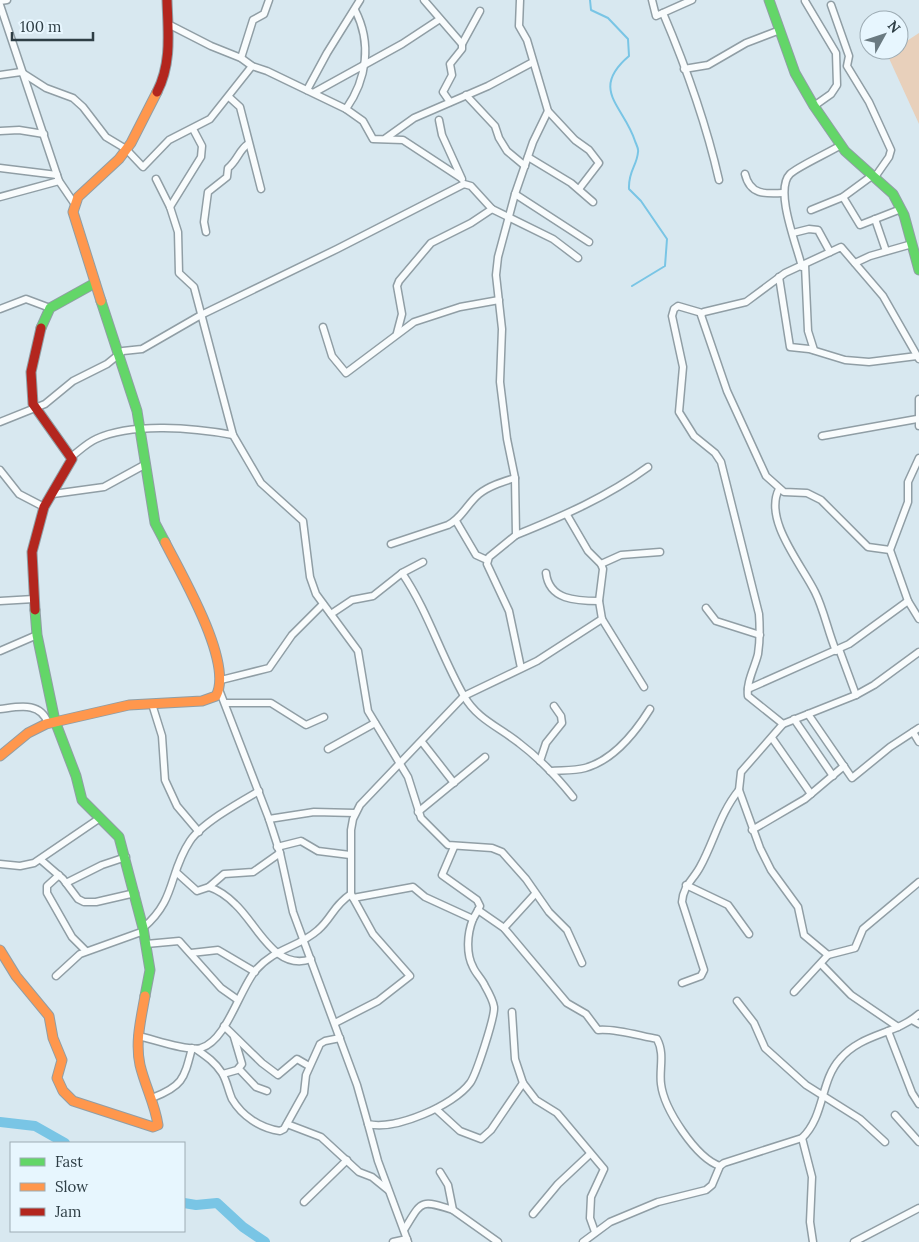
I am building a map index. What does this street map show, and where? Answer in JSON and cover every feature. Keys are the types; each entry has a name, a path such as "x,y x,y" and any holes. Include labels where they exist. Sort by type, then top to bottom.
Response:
{"street":[{"path":"0,1 7,0"},
{"path":"74,203 126,150 162,80 169,47 167,0"},
{"path":"241,58 253,20 264,14 269,0"},
{"path":"308,90 326,53 360,0"},
{"path":"424,0 462,44"},
{"path":"520,0 519,26 527,40 548,111 575,140 586,147 599,163 579,189"},
{"path":"652,0 656,16 692,0"},
{"path":"769,0 795,73 814,106 841,145 893,194 901,209 919,270"},
{"path":"805,1 836,53 837,85 831,94 814,106"},
{"path":"811,210 843,197 874,176 889,157 890,150 869,102 847,66 849,56 831,5"},
{"path":"0,6 20,72 44,134 58,178 74,203 75,223 142,429 155,523 207,625 221,680 220,692 232,729 269,819 279,850 288,896 311,959 314,974 335,1023 388,1190 407,1240 393,1242"},
{"path":"346,109 356,96 366,63 362,25 354,10"},
{"path":"450,102 443,92 452,76 450,64 462,49 462,44 480,11"},
{"path":"663,13 709,138 719,180"},
{"path":"315,92 411,39 440,19"},
{"path":"168,24 211,46 241,58 252,66 315,92 346,109 364,121 373,139 385,138 408,143 471,186 492,209 508,215 553,239 578,258"},
{"path":"684,69 708,65 746,43 780,30"},
{"path":"385,138 414,118 466,96 533,62"},
{"path":"0,74 20,72 46,88 73,98 83,106 106,137 126,150 142,167 165,144 210,119 252,66"},
{"path":"466,96 495,126 498,138 507,151 525,166"},
{"path":"229,97 240,107 261,189"},
{"path":"516,535 515,478 509,451 500,382 502,329 496,276 498,257 508,215 528,156 548,111"},
{"path":"439,120 442,134 463,181"},
{"path":"170,207 201,156 202,146 193,129"},
{"path":"0,131 44,134"},
{"path":"206,232 204,222 208,192 227,176 228,168 235,162 242,149 248,144"},
{"path":"814,350 808,331 803,266 783,192 790,174 841,145"},
{"path":"528,156 579,189 593,202"},
{"path":"0,168 58,178"},
{"path":"745,174 749,185 759,193 783,192"},
{"path":"0,197 58,178"},
{"path":"156,179 170,207 179,242 177,255 179,273 193,284 233,435 261,483 303,521 310,578 316,594 358,651 365,701 375,723 408,777 418,812 425,823 443,842 454,847 492,848 502,852 549,912 567,930 582,963"},
{"path":"0,422 49,401 72,382 119,356 123,351 142,350 150,346 201,315 337,250 463,181"},
{"path":"515,194 589,242"},
{"path":"843,197 860,225 901,209"},
{"path":"397,333 402,314 397,286 399,281 432,243 472,223 492,209"},
{"path":"875,219 886,251"},
{"path":"793,233 809,229 818,230 830,252"},
{"path":"855,263 886,251 912,244"},
{"path":"780,276 788,344 792,348 814,350 845,360 868,362 918,358 883,296 842,247 780,276 746,302 702,313 678,306 674,309 672,322 678,335 683,368 679,412 694,436 715,453 721,462 759,614 760,635 758,655 748,688 748,696 783,724"},
{"path":"0,950 27,991 49,1016 53,1038 62,1060 57,1078 67,1096 73,1100 153,1127 158,1122 152,1098 140,1066 138,1036 150,970 135,892 119,837 82,800 76,776 52,722 37,635 34,600 32,552 44,507 72,461 71,456 35,408 32,400 31,372 42,322 50,308 95,283"},
{"path":"0,309 26,299 50,308"},
{"path":"323,327 332,356 346,373 414,322 443,312 499,300"},
{"path":"702,313 727,391 762,470 779,489 814,496 868,547 890,550"},
{"path":"919,399 917,419 919,426"},
{"path":"822,436 917,419"},
{"path":"71,456 97,439 142,429 210,431 233,435"},
{"path":"919,458 908,482 908,502 890,550 908,601 919,619"},
{"path":"53,494 104,487 146,464"},
{"path":"487,560 516,535 567,515 607,495 648,467"},
{"path":"0,470 19,494 44,507"},
{"path":"391,544 456,521 478,495 498,483 515,478"},
{"path":"779,489 774,503 777,518 785,539 814,591 856,694"},
{"path":"567,515 588,551 602,564 599,601 602,619 644,687"},
{"path":"456,521 476,555 487,560"},
{"path":"602,564 621,555 660,552"},
{"path":"487,560 488,569 509,611 521,668"},
{"path":"331,614 352,600 373,596 402,572 423,562"},
{"path":"402,572 416,596 443,656 464,696 483,720 519,743 540,761 573,797"},
{"path":"546,573 547,583 552,590 574,600 599,601"},
{"path":"0,601 34,600"},
{"path":"748,688 837,650 860,637 908,601"},
{"path":"221,680 270,668 292,635 323,604"},
{"path":"706,608 716,621 760,635"},
{"path":"335,1023 378,1001 410,976 379,942 352,896 350,855 351,830 355,813 367,796 422,742 464,696 553,652 602,619"},
{"path":"0,651 37,635"},
{"path":"682,982 701,976 704,970 682,902 686,886 700,868 727,806 738,790 741,772 783,724 874,685 919,652"},
{"path":"0,756 28,733 52,722 129,705 202,701 210,699 220,692"},
{"path":"225,703 270,703 306,726 324,717"},
{"path":"152,704 163,741 162,768 165,780 177,806 199,832"},
{"path":"0,709 26,705 32,706 52,722"},
{"path":"540,761 546,743 562,723 561,716 554,706"},
{"path":"550,771 584,768 605,758 626,742 650,709"},
{"path":"808,714 844,766 850,778 854,778 890,747 919,728"},
{"path":"794,719 832,776"},
{"path":"328,749 375,723"},
{"path":"913,732 919,742"},
{"path":"772,738 812,794"},
{"path":"422,742 454,783"},
{"path":"418,812 485,757"},
{"path":"752,830 812,794 844,766"},
{"path":"738,790 752,830 771,870 798,907 804,936 828,955"},
{"path":"56,976 86,951 143,929 159,914 166,903 176,872 189,844 199,832 236,804 259,791"},
{"path":"269,819 314,812 355,813"},
{"path":"0,864 28,865 41,860 100,818"},
{"path":"176,872 197,892 209,887 224,874 253,872 279,850 301,841 323,853 350,855"},
{"path":"368,1124 380,1126 402,1122 427,1114 469,1085 472,1080 494,1009 484,984 472,967 468,953 468,941 473,920 480,906 477,900 442,875 454,847"},
{"path":"66,883 102,865 126,857"},
{"path":"41,860 59,875 78,899 84,902 96,902 135,892"},
{"path":"59,875 48,886 47,893 72,937 86,951"},
{"path":"794,992 828,955 855,948 864,929 919,882"},
{"path":"686,886 728,905 749,934"},
{"path":"209,887 236,904 275,952 297,962 311,959"},
{"path":"152,1098 168,1092 183,1079 194,1048 214,1040 255,972 275,952 319,930 334,908 352,896 413,887 426,897 473,920"},
{"path":"504,928 535,894"},
{"path":"478,910 504,928 567,1003 586,1014 598,1030 610,1029 638,1037 657,1039 662,1057 661,1085 669,1111 708,1160 720,1166"},
{"path":"146,944 179,941 221,988 238,1000"},
{"path":"191,953 218,950 255,972"},
{"path":"821,964 851,995 898,1027"},
{"path":"737,1001 754,1023 764,1048 806,1085 860,1119 885,1142"},
{"path":"512,1012 515,1059 523,1083 536,1100 557,1113 604,1169 590,1198 590,1218 595,1232"},
{"path":"583,1242 610,1222 658,1202 706,1190 712,1185 720,1166 735,1159 802,1138 821,1107 830,1074 847,1051 861,1041 898,1027 919,1014"},
{"path":"912,1020 919,1024"},
{"path":"224,1026 262,1063 278,1075 297,1059 309,1066"},
{"path":"888,1031 912,1093 919,1104"},
{"path":"138,1036 194,1048 212,1060 223,1074 233,1099 254,1122 280,1131 287,1124 305,1091 303,1086 309,1066 323,1042 340,1038"},
{"path":"223,1074 239,1069 242,1064 233,1036"},
{"path":"239,1069 256,1086 267,1091"},
{"path":"436,1108 460,1131 481,1139 492,1130 523,1083"},
{"path":"896,1115 919,1142"},
{"path":"287,1124 321,1137 358,1172 372,1178 388,1190"},
{"path":"802,1138 812,1177 810,1222 813,1242"},
{"path":"533,1214 558,1184 590,1154"},
{"path":"304,1202 347,1160"},
{"path":"440,1172 448,1185 453,1210"},
{"path":"404,1230 417,1209 424,1203 430,1202 453,1210 498,1242"},
{"path":"854,1242 919,1208"}],"shaded area":[{"path":"919,33 919,124 890,60 909,60 909,40"}],"waterway":[{"path":"590,0 591,10 608,18 628,39 629,56 617,68 610,89 638,149 629,189 641,201 667,239 665,266 632,286"},
{"path":"0,1122 35,1126 63,1142"},
{"path":"185,1203 196,1205 217,1203 243,1227 265,1242"}],"traffic: fast":[{"path":"769,0 795,73 814,106 845,151 893,194 904,215 919,270"},
{"path":"41,328 50,308 95,283"},
{"path":"101,301 137,411 155,523 165,542"},
{"path":"35,610 37,635 55,721 76,776 82,800 119,837 143,928 150,970 145,996"}],"traffic: slow":[{"path":"101,301 73,212 78,197 119,159 131,143 157,92"},
{"path":"0,756 28,733 46,724 129,705 202,701 216,696 220,681 218,663 212,641 193,596 165,542"},
{"path":"0,950 16,976 49,1016 53,1038 62,1060 57,1078 63,1091 73,1101 153,1127 158,1125 157,1117 142,1073 138,1048 145,996"}],"traffic: jam":[{"path":"157,92 162,81 167,59 167,0"},
{"path":"35,610 32,552 44,507 72,459 33,404 31,372 41,328"}]}
